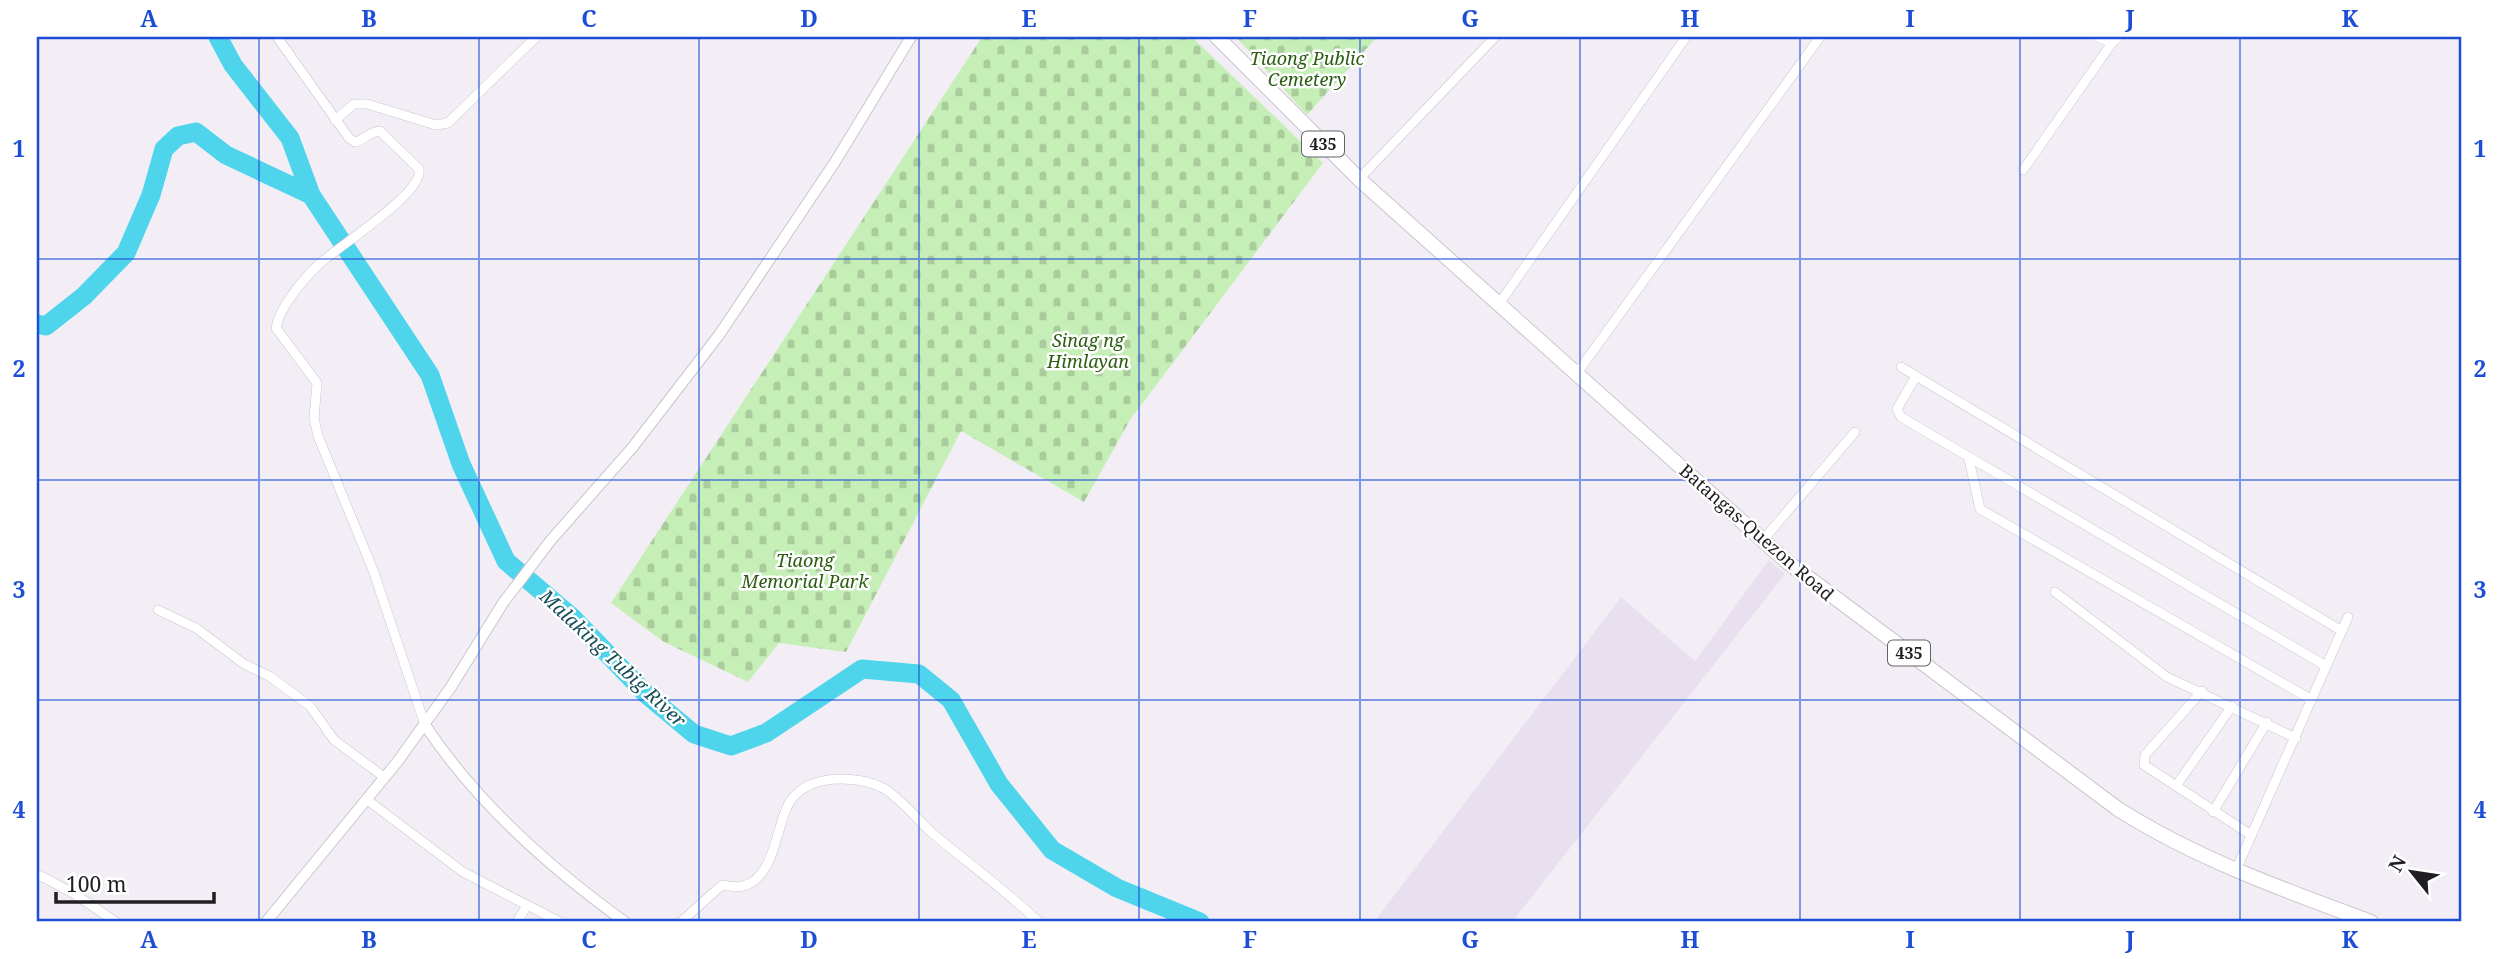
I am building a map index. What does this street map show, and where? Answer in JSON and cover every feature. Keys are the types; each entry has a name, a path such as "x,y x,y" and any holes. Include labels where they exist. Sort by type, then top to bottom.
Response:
{"main road":[{"name":"Batangas-Quezon Road","path":"1217,37 1359,179 1811,582 2118,810 2190,851 2371,922"}],"street":[{"path":"277,37 335,120 355,142 374,131 386,134 421,174 417,183 379,218 317,266 277,317 275,328 317,383 314,418 318,436 373,570 425,725 451,764 477,793 599,903 625,922"},
{"path":"335,120 354,104 367,104 436,125 447,123 536,37"},
{"path":"266,922 425,725 503,603 551,540 632,448 719,335 835,162 911,37"},
{"path":"1359,179 1495,37"},
{"path":"1499,303 1686,37"},
{"path":"1577,373 1820,37"},
{"path":"2023,170 2116,40 2098,37"},
{"path":"1901,367 1915,378 2342,631"},
{"path":"1915,378 1898,412 1969,459 2326,666"},
{"path":"1763,540 1855,432"},
{"path":"1969,459 1980,509 2312,700"},
{"path":"2055,592 2152,667 2296,738"},
{"path":"158,610 196,628 244,664 269,676 310,706 334,740 384,777"},
{"path":"2236,870 2348,617"},
{"path":"2202,691 2143,761 2149,770 2251,835"},
{"path":"2176,786 2232,706"},
{"path":"2213,812 2267,722"},
{"path":"681,922 722,885 743,886 760,876 789,803 805,788 835,778 862,780 886,790 933,833 991,877 1039,922"},
{"path":"366,799 463,872 526,907 560,922"},
{"path":"37,874 73,893 116,922"},
{"path":"517,922 526,907"}],"shaded area":[{"path":"1769,560 1785,574 1512,922 1374,922 1621,597 1695,661"}],"green space":[{"path":"982,37 1192,37 1323,163 1130,420 1084,502 961,431 846,652 779,643 748,682 664,642 611,603"},
{"name":"Tiaong Public Cemetery","path":"1236,37 1377,37 1307,115"}],"waterway":[{"name":"Malaking Tubig River","path":"218,37 233,65 290,138 311,195 430,375 461,464 506,561 573,618 647,695 694,734 731,746 766,733 862,669 919,674 951,700 999,784 1052,850 1117,888 1200,922"},
{"path":"37,324 46,326 84,296 126,253 151,195 164,149 178,136 196,132 226,155 311,195"}],"park label":[{"name":"Sinag ng Himlayan","path":"1088,350"},
{"name":"Tiaong Memorial Park","path":"805,570"}]}
